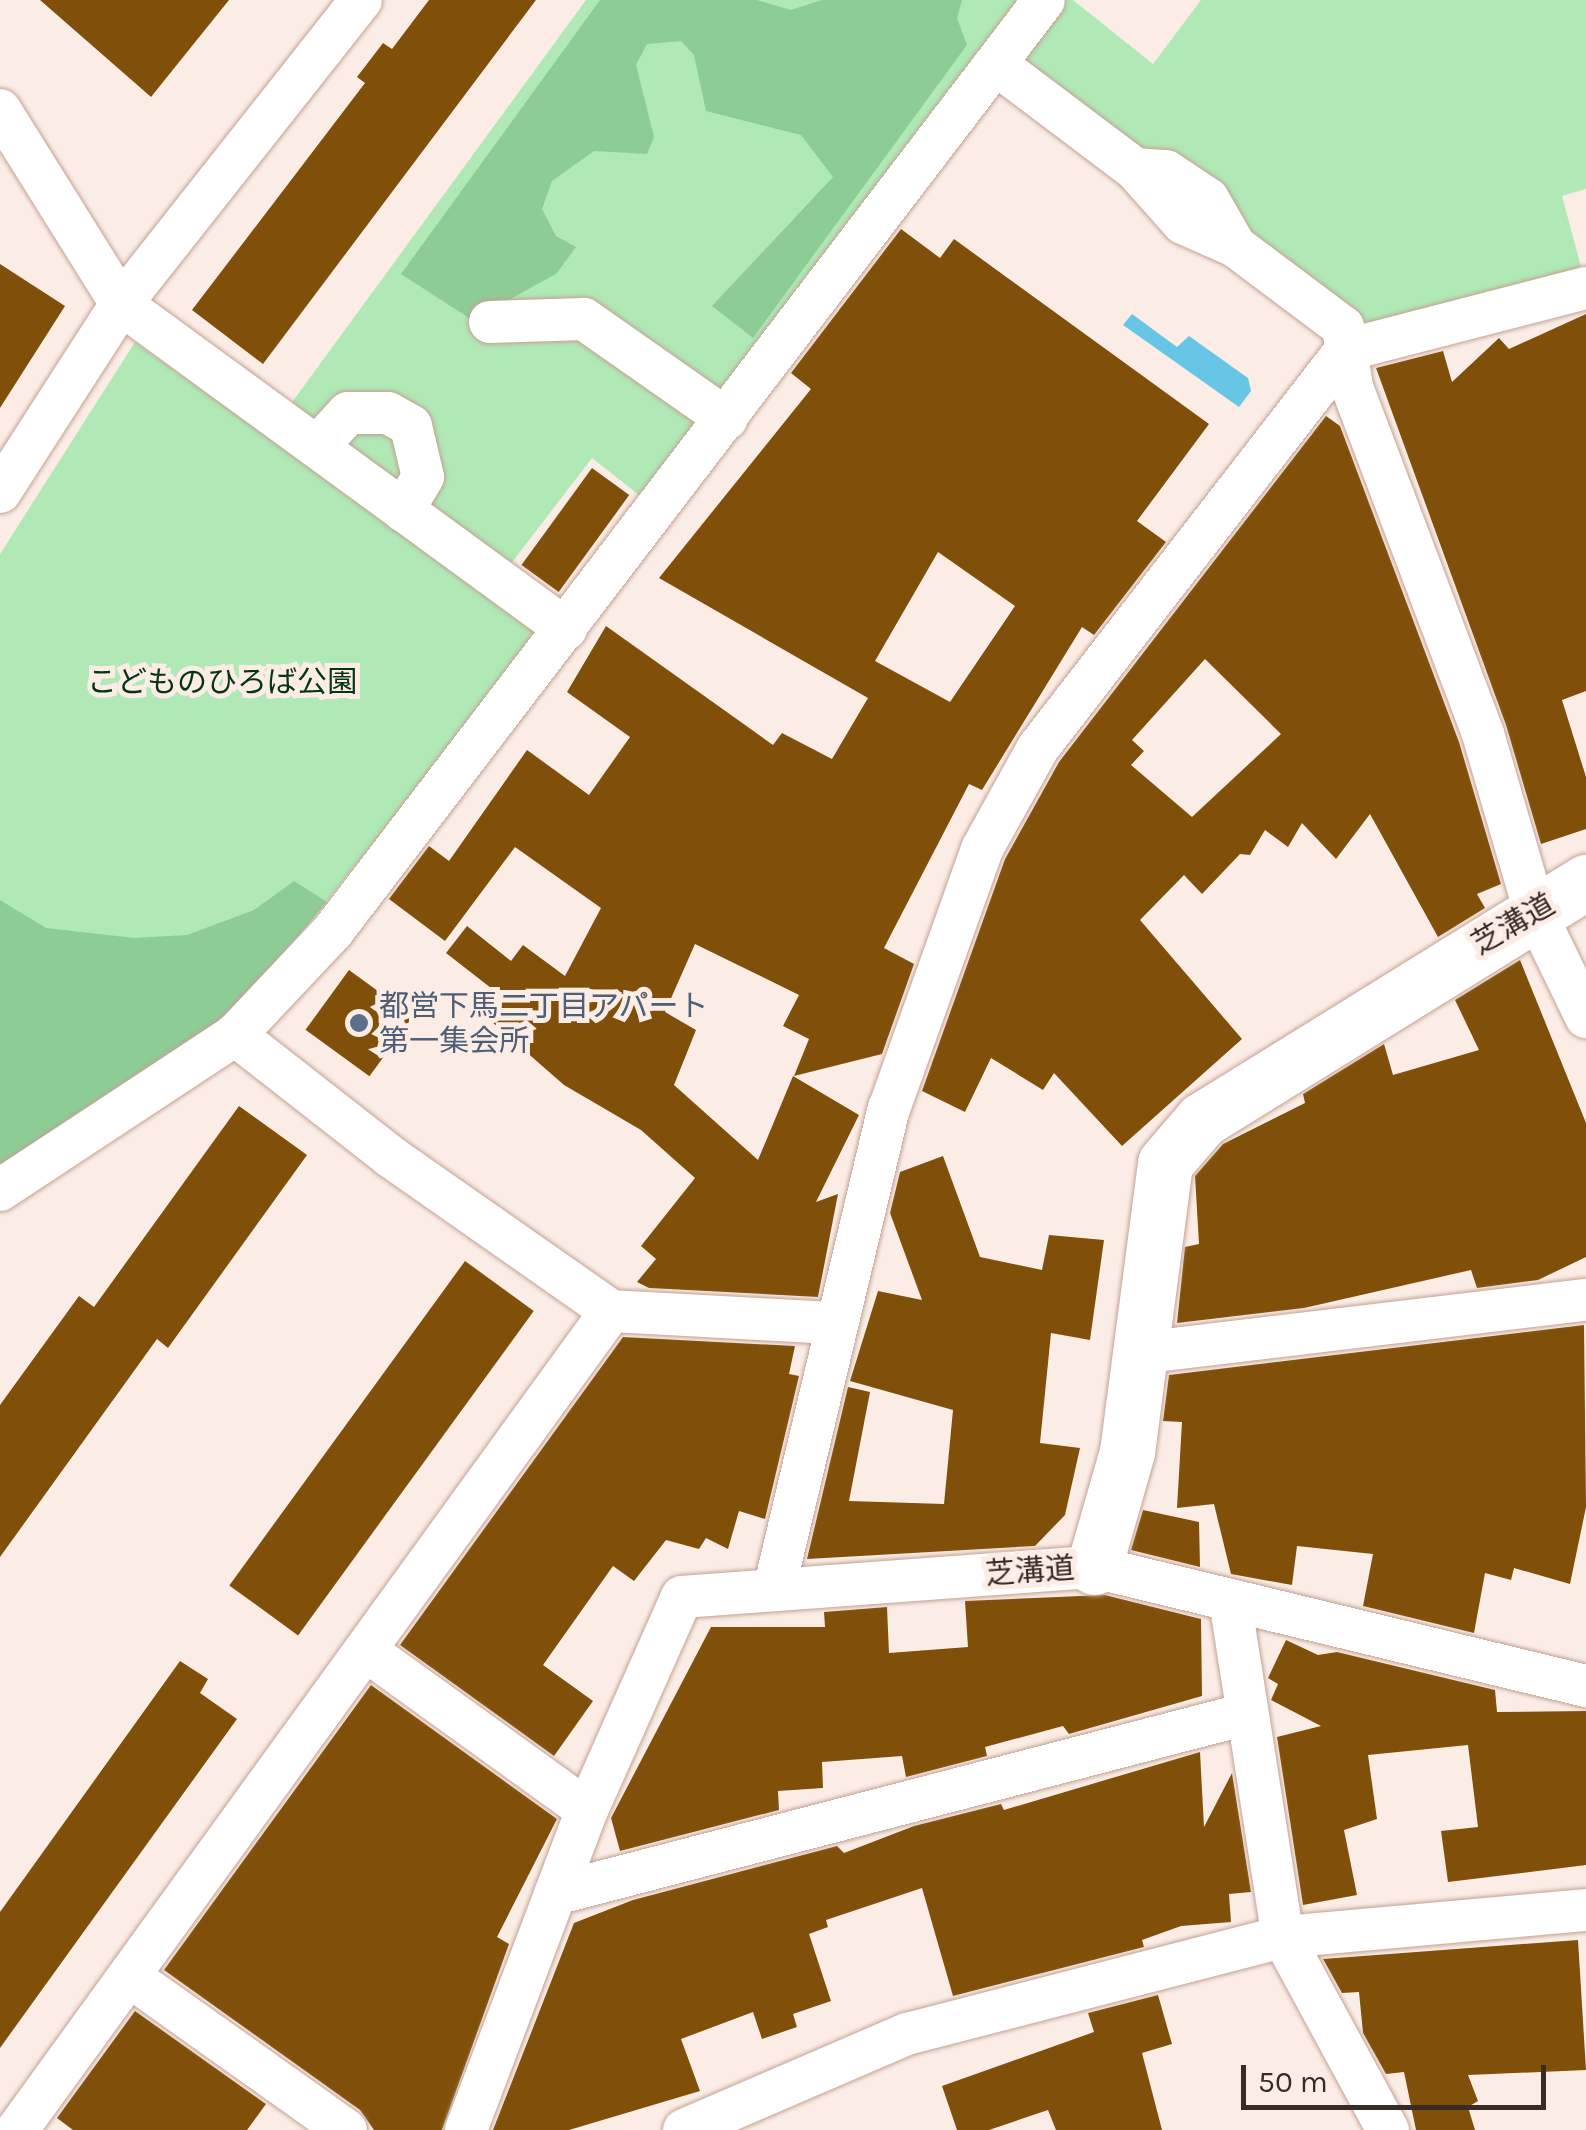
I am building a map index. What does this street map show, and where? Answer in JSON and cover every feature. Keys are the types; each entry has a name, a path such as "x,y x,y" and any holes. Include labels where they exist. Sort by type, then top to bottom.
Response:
{"street":[{"path":"0,492 121,304 361,0"},
{"path":"0,1190 236,1034 333,931 1044,0"},
{"path":"997,65 1134,169 1183,223 1235,246 1342,327 1352,386 1483,734 1535,912 1586,1018"},
{"path":"0,110 121,304 566,629"},
{"path":"774,1590 834,1323 889,1109 982,850 1038,748 1346,350 1586,288"},
{"path":"490,322 584,319 727,419"},
{"path":"317,447 348,413 388,413 415,422 423,477 403,510"},
{"name":"芝溝道","path":"466,2130 587,1810 682,1597 1094,1566 1127,1452 1165,1162 1202,1120 1586,882"},
{"path":"236,1034 390,1156 612,1310 834,1323"},
{"path":"1139,1353 1586,1300"},
{"path":"17,2130 368,1652 612,1310"},
{"path":"1094,1566 1230,1600 1584,1676"},
{"path":"1230,1600 1283,1937 1388,2130"},
{"path":"368,1652 587,1810"},
{"path":"555,1894 1246,1714"},
{"path":"684,2130 907,2034 1283,1937 1586,1910"},
{"path":"129,1976 346,2130"}],"green space":[{"path":"586,0 1017,0 644,499 592,458 503,574 290,405"},
{"path":"600,0 757,0 791,10 822,0 962,0 957,18 967,45 753,338 712,306 833,177 801,135 706,111 694,55 681,41 647,44 636,65 654,137 647,154 594,151 552,181 542,209 556,236 576,247 556,274 472,320 401,274"},
{"path":"1058,0 1073,0 1153,64 1201,0 1586,0 1586,189 1562,196 1584,278 1377,330 1018,56"},
{"name":"こどものひろば公園","path":"135,342 542,631 229,1024 0,1171 0,554"},
{"path":"294,881 327,902 228,1018 0,1165 0,900 46,928 134,938 187,935 254,910"}],"water":[{"path":"1132,314 1177,347 1189,336 1248,378 1251,391 1239,407 1123,325"}],"building":[{"path":"40,0 229,0 151,97"},
{"path":"429,0 536,0 263,364 192,310 365,83 357,77 383,43 392,49"},
{"path":"901,229 940,258 954,239 1209,424 1137,521 1166,542 1094,635 1082,627 982,790 969,784 884,948 914,964 882,1054 794,1076 809,1039 783,1026 799,995 695,944 665,1012 696,1030 674,1085 758,1160 793,1076 859,1115 816,1202 838,1194 818,1297 649,1288 637,1282 656,1259 641,1246 695,1178 641,1130 564,1085 476,1008 491,988 446,953 467,926 511,961 523,945 565,976 601,908 515,847 445,941 389,899 429,846 449,861 527,750 589,795 630,737 567,692 606,626 773,745 782,733 832,759 868,698 659,578 811,389 791,373","holes":["938,552 1015,606 950,702 875,661"]},
{"path":"0,264 65,306 0,408"},
{"path":"1586,314 1586,691 1562,700 1586,777 1586,829 1541,844 1506,725 1376,368 1443,351 1452,382 1499,338 1509,349"},
{"path":"1326,416 1340,426 1459,742 1501,884 1477,894 1485,908 1438,937 1370,814 1336,859 1302,823 1288,847 1265,830 1250,855 1240,854 1202,894 1184,875 1140,920 1242,1039 1122,1146 1054,1073 1043,1090 991,1058 965,1112 922,1091 1005,859 1059,762","holes":["1205,659 1281,734 1192,817 1131,765 1144,751 1132,740"]},
{"path":"592,468 629,495 559,592 521,565"},
{"path":"1520,960 1586,1123 1586,1257 1538,1280 1477,1288 1471,1270 1304,1308 1177,1323 1185,1247 1199,1244 1195,1176 1223,1144 1305,1103 1303,1094 1384,1044 1393,1075 1479,1050 1455,1000"},
{"name":"都営下馬二丁目アパート 第一集会所","path":"349,970 413,1016 369,1076 306,1030"},
{"path":"239,1106 307,1155 168,1348 157,1339 0,1557 0,1405 79,1296 94,1307"},
{"path":"943,1156 980,1257 1042,1270 1049,1235 1104,1240 1090,1340 1051,1333 1040,1443 1080,1448 1065,1515 1035,1546 807,1559 848,1387 870,1392 849,1501 944,1504 953,1410 850,1381 878,1291 922,1300 890,1213 900,1172"},
{"path":"465,1261 534,1311 298,1635 229,1585"},
{"path":"1584,1325 1586,1507 1570,1584 1514,1568 1511,1580 1485,1573 1474,1633 1363,1606 1373,1554 1297,1546 1292,1585 1231,1574 1214,1504 1177,1508 1182,1422 1163,1421 1169,1375"},
{"path":"623,1337 795,1346 789,1374 799,1376 765,1519 739,1511 728,1549 706,1538 699,1549 666,1540 634,1581 613,1566 543,1665 593,1701 554,1756 400,1645"},
{"path":"1143,1510 1199,1522 1200,1567 1131,1550"},
{"path":"1105,1595 1201,1619 1202,1696 1069,1734 1063,1726 985,1747 987,1756 906,1777 902,1756 822,1762 823,1788 778,1791 779,1810 620,1851 611,1818 711,1627 825,1627 824,1612 887,1607 889,1653 968,1647 965,1601"},
{"path":"1286,1640 1318,1655 1337,1652 1495,1690 1497,1712 1586,1711 1586,1865 1448,1882 1441,1831 1478,1827 1468,1745 1368,1755 1377,1819 1344,1830 1357,1895 1303,1905 1277,1737 1321,1726 1271,1700 1278,1684 1268,1678"},
{"path":"180,1661 208,1679 200,1693 237,1719 0,2048 0,1912"},
{"path":"371,1685 557,1819 497,1937 509,1944 442,2130 374,2130 360,2110 164,1970"},
{"path":"1200,1752 1204,1827 1232,1773 1251,1892 1229,1894 1231,1922 1181,1926 1142,1940 1144,1947 953,1996 922,1888 826,1920 828,1927 809,1934 831,2001 793,2014 797,2027 762,2039 753,2012 681,2039 700,2091 569,2130 493,2130 574,1923 633,1900 837,1846 844,1853 914,1826 1001,1804 1004,1810"},
{"path":"1578,1940 1586,2070 1468,2075 1478,2101 1468,2107 1475,2130 1416,2130 1404,2072 1386,2074 1363,2033 1359,1992 1342,1993 1323,1959"},
{"path":"1158,1995 1172,2044 1142,2053 1162,2130 1056,2130 1048,2110 989,2130 957,2130 942,2086 1094,2032 1088,2013"},
{"path":"135,2011 266,2104 247,2130 73,2130 57,2118"}],"place":[{"name":"都営下馬二丁目アパート 第一集会所","path":"359,1023"}]}
